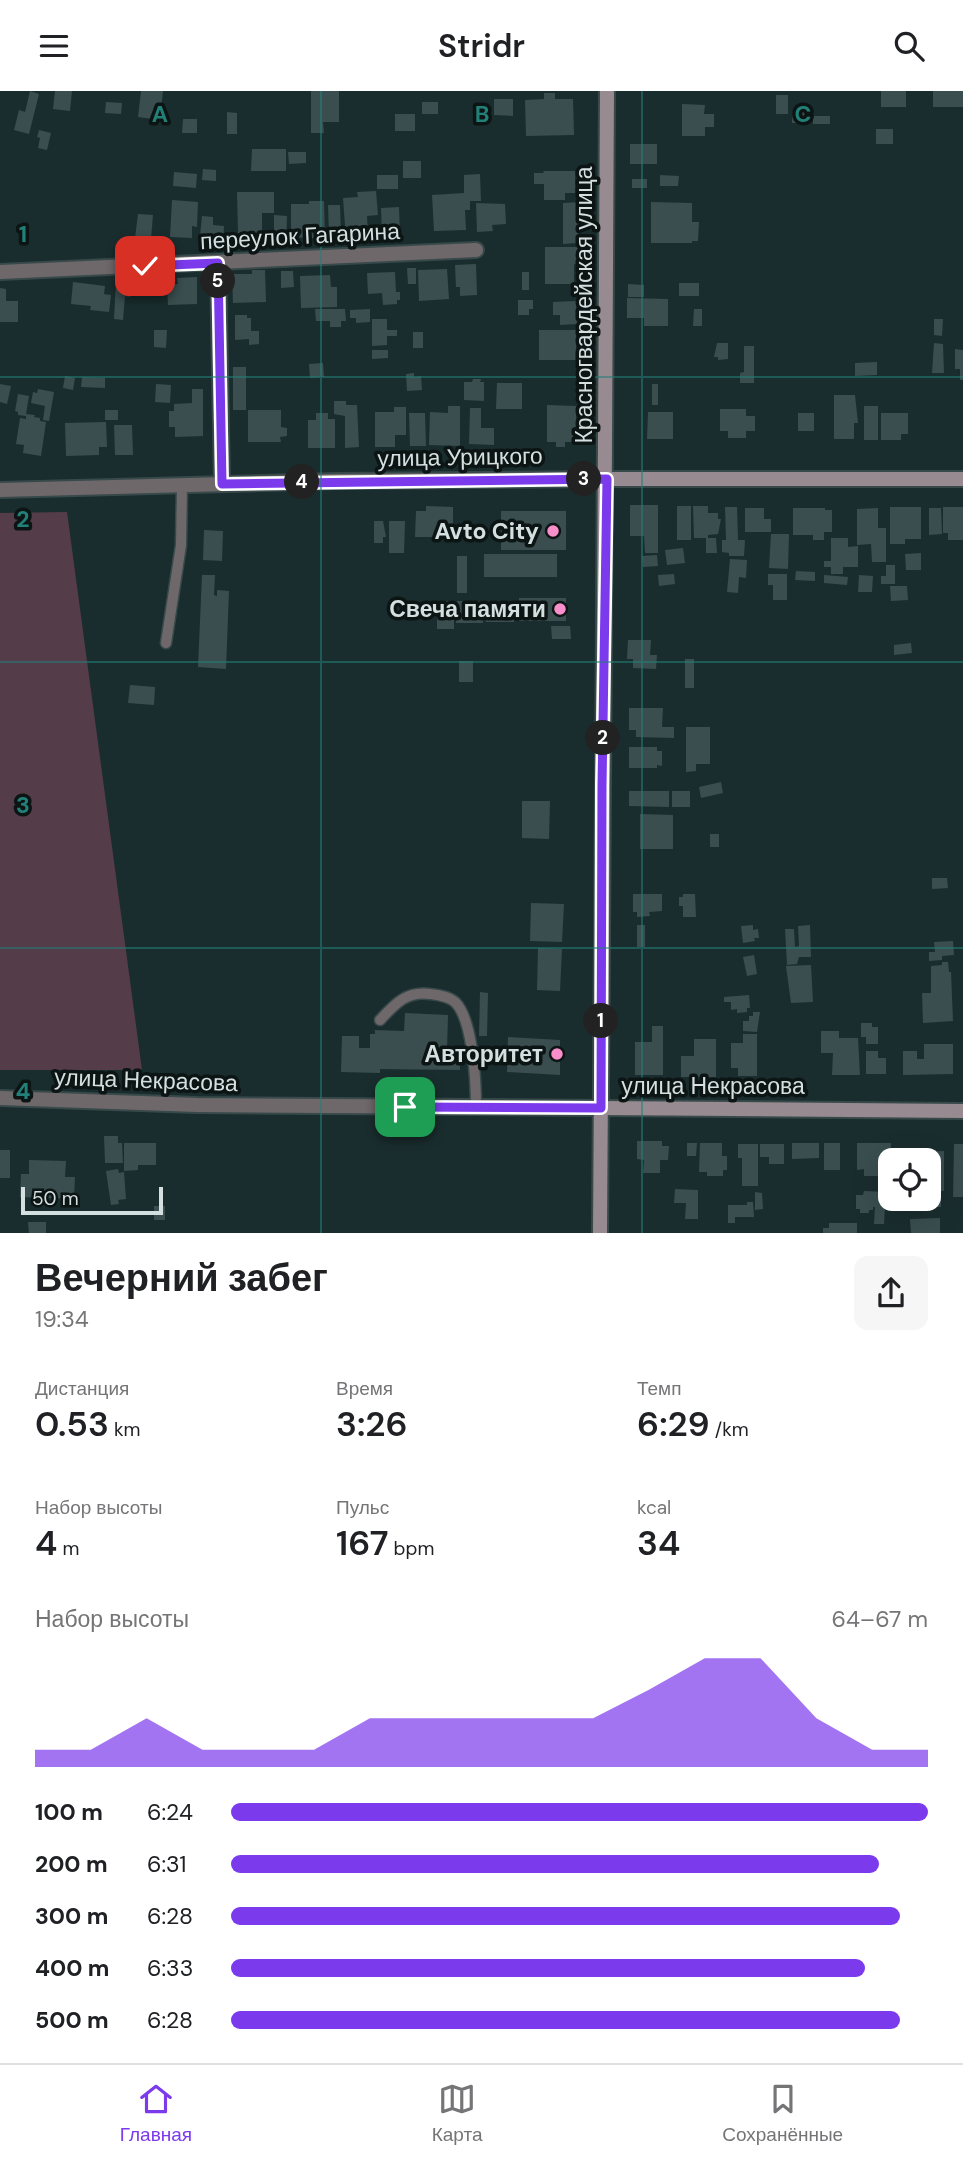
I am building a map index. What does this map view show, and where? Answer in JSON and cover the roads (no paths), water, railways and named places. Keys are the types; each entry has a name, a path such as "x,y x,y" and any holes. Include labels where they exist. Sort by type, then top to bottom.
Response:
{"main road":[{"name":"Красногвардейская улица","path":"600,1233 602,786 607,479 607,91"},
{"name":"улица Урицкого","path":"607,479 963,479"},
{"name":"улица Некрасова","path":"601,1108 963,1111"}],"street":[{"name":"переулок Гагарина","path":"0,272 476,250"},
{"path":"218,263 222,484"},
{"name":"улица Урицкого","path":"0,490 607,479"},
{"name":"улица Некрасова","path":"0,1098 197,1105 601,1108"}],"lane":[{"path":"166,643 181,545 182,485"},
{"path":"380,1020 404,996 415,994 447,997 455,1002 465,1020 475,1069 476,1107"}],"place":[{"name":"Avto City","path":"553,531"},
{"name":"Свеча памяти","path":"560,609"},
{"name":"Авторитет","path":"557,1054"}]}
